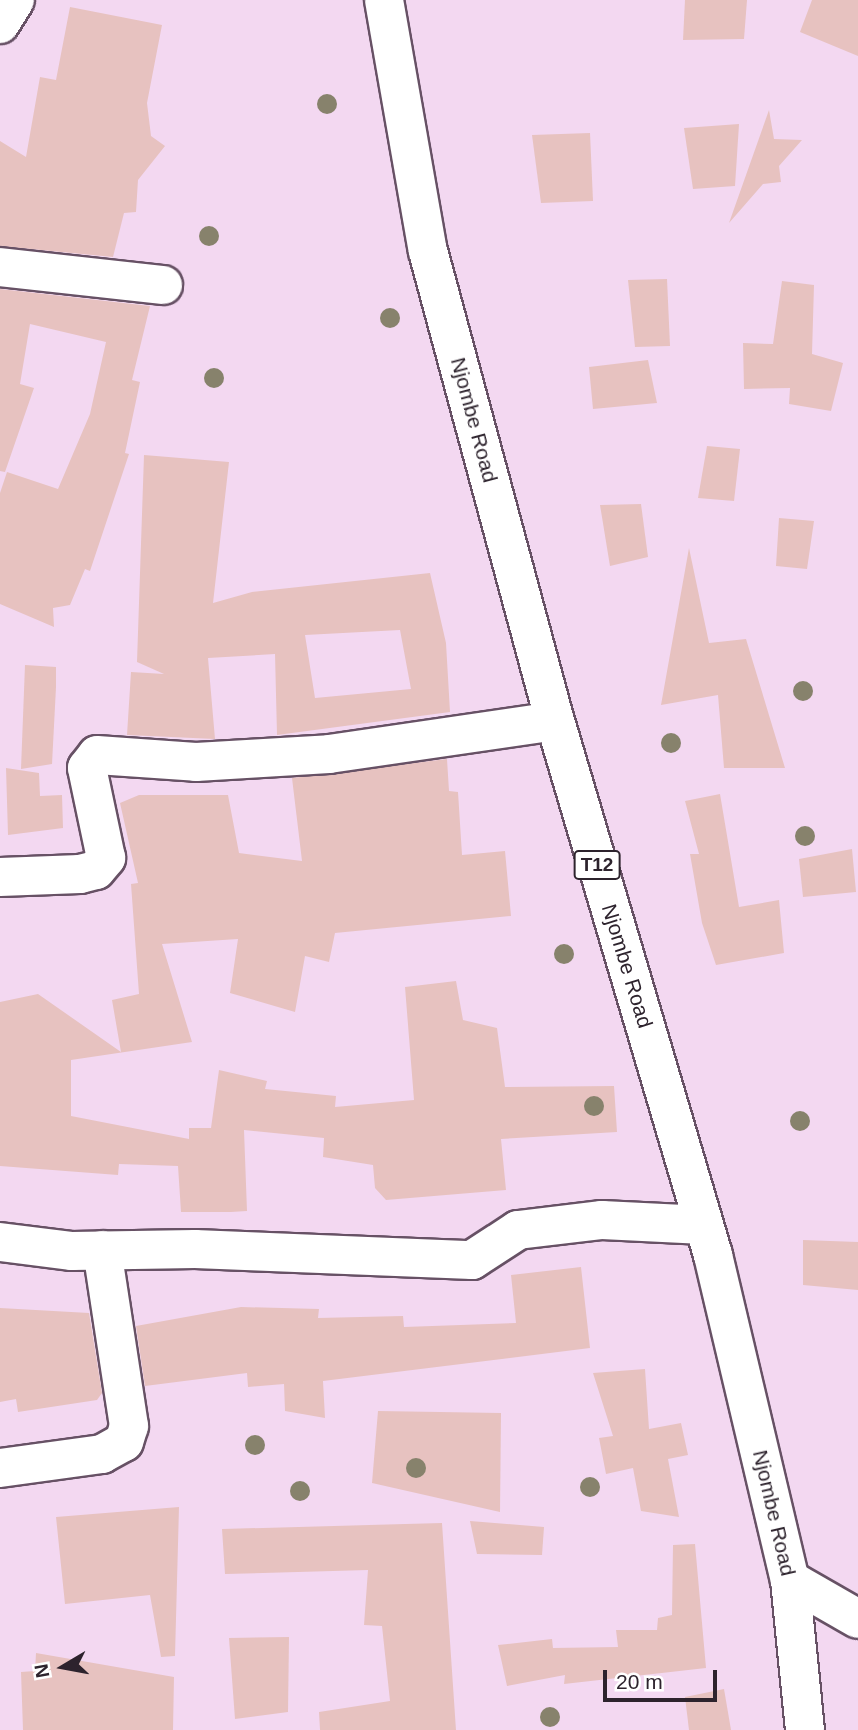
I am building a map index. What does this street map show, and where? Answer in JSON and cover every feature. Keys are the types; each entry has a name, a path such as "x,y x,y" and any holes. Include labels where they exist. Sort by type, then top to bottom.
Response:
{"main road":[{"path":"0,24 15,0"},
{"name":"Njombe Road","path":"384,0 428,251 555,721 704,1225 790,1580 805,1730"},
{"path":"0,267 163,285"},
{"path":"0,877 80,874 96,870 106,858 87,768 97,755 196,762 329,754 555,721"},
{"path":"0,1242 102,1250 472,1260 518,1230 602,1220 704,1225"},
{"path":"0,1468 102,1454 124,1442 129,1426 102,1250"},
{"path":"790,1580 858,1619"}],"building":[{"path":"685,0 747,0 744,39 683,40"},
{"path":"812,0 858,0 858,56 800,32"},
{"path":"70,7 162,25 147,103 151,136 165,146 138,180 136,212 124,213 113,257 0,246 0,141 26,157 40,77 56,80"},
{"path":"769,110 774,139 802,140 779,166 781,182 763,184 729,223"},
{"path":"739,124 735,186 693,189 684,128"},
{"path":"590,133 593,201 541,203 532,135"},
{"path":"667,279 670,346 635,347 628,280"},
{"path":"782,281 814,285 812,354 843,363 831,411 789,404 790,388 744,389 743,343 773,344"},
{"path":"0,289 150,306 132,380 140,382 125,453 129,454 90,571 85,569 70,605 53,608 54,627 0,604 0,493 7,472 58,489 90,414 106,342 30,324 20,384 34,388 5,472 0,471"},
{"path":"648,360 657,403 593,409 589,367"},
{"path":"707,446 740,449 734,501 698,498"},
{"path":"144,455 229,462 213,603 252,592 430,573 446,643 450,712 277,735 275,654 208,658 215,739 127,735 131,672 164,674 137,662","holes":["400,630 411,689 315,698 305,635"]},
{"path":"641,504 648,557 610,566 600,505"},
{"path":"779,518 814,521 807,569 776,566"},
{"path":"689,548 709,643 746,639 785,768 724,768 718,695 661,705"},
{"path":"25,665 56,667 56,687 52,764 21,769"},
{"path":"447,759 449,791 458,792 462,855 505,851 511,916 335,933 329,962 305,956 295,1012 230,993 238,939 162,944 192,1042 71,1060 71,1116 189,1139 189,1128 211,1128 219,1070 267,1081 265,1089 336,1096 335,1107 414,1100 405,987 456,981 463,1020 497,1028 505,1087 614,1086 617,1132 501,1139 506,1190 386,1200 375,1188 373,1165 323,1157 324,1138 244,1130 247,1211 231,1212 181,1212 178,1166 119,1164 118,1175 0,1166 0,1002 38,994 121,1052 112,1000 139,994 131,884 138,883 120,803 139,795 228,795 239,853 302,861 292,778"},
{"path":"6,768 39,773 40,796 62,795 63,828 8,835"},
{"path":"720,794 739,907 779,900 784,953 716,965 702,923 690,854 699,854 685,801"},
{"path":"852,849 856,892 803,897 799,859"},
{"path":"803,1240 858,1242 858,1290 803,1285"},
{"path":"581,1267 590,1348 323,1381 325,1418 285,1411 284,1384 248,1387 247,1373 145,1386 136,1326 241,1307 319,1309 318,1318 403,1316 404,1327 516,1323 511,1275"},
{"path":"0,1308 89,1313 102,1393 97,1400 18,1412 16,1399 0,1402"},
{"path":"645,1369 649,1429 681,1423 688,1455 668,1459 679,1517 641,1511 633,1468 606,1474 599,1438 613,1436 593,1373"},
{"path":"378,1411 501,1413 500,1512 372,1483"},
{"path":"179,1507 175,1656 161,1657 150,1595 65,1604 56,1517"},
{"path":"470,1521 544,1527 542,1555 477,1554"},
{"path":"442,1523 456,1730 320,1730 319,1712 390,1701 382,1626 364,1625 368,1570 225,1574 222,1529"},
{"path":"695,1544 706,1668 564,1684 565,1675 507,1686 498,1645 552,1639 553,1648 618,1647 616,1630 657,1630 658,1618 672,1615 673,1545"},
{"path":"289,1637 288,1712 235,1719 229,1638"},
{"path":"36,1653 174,1677 173,1730 23,1730 21,1672 35,1671"},
{"path":"724,1689 731,1730 689,1730 685,1697"}]}
